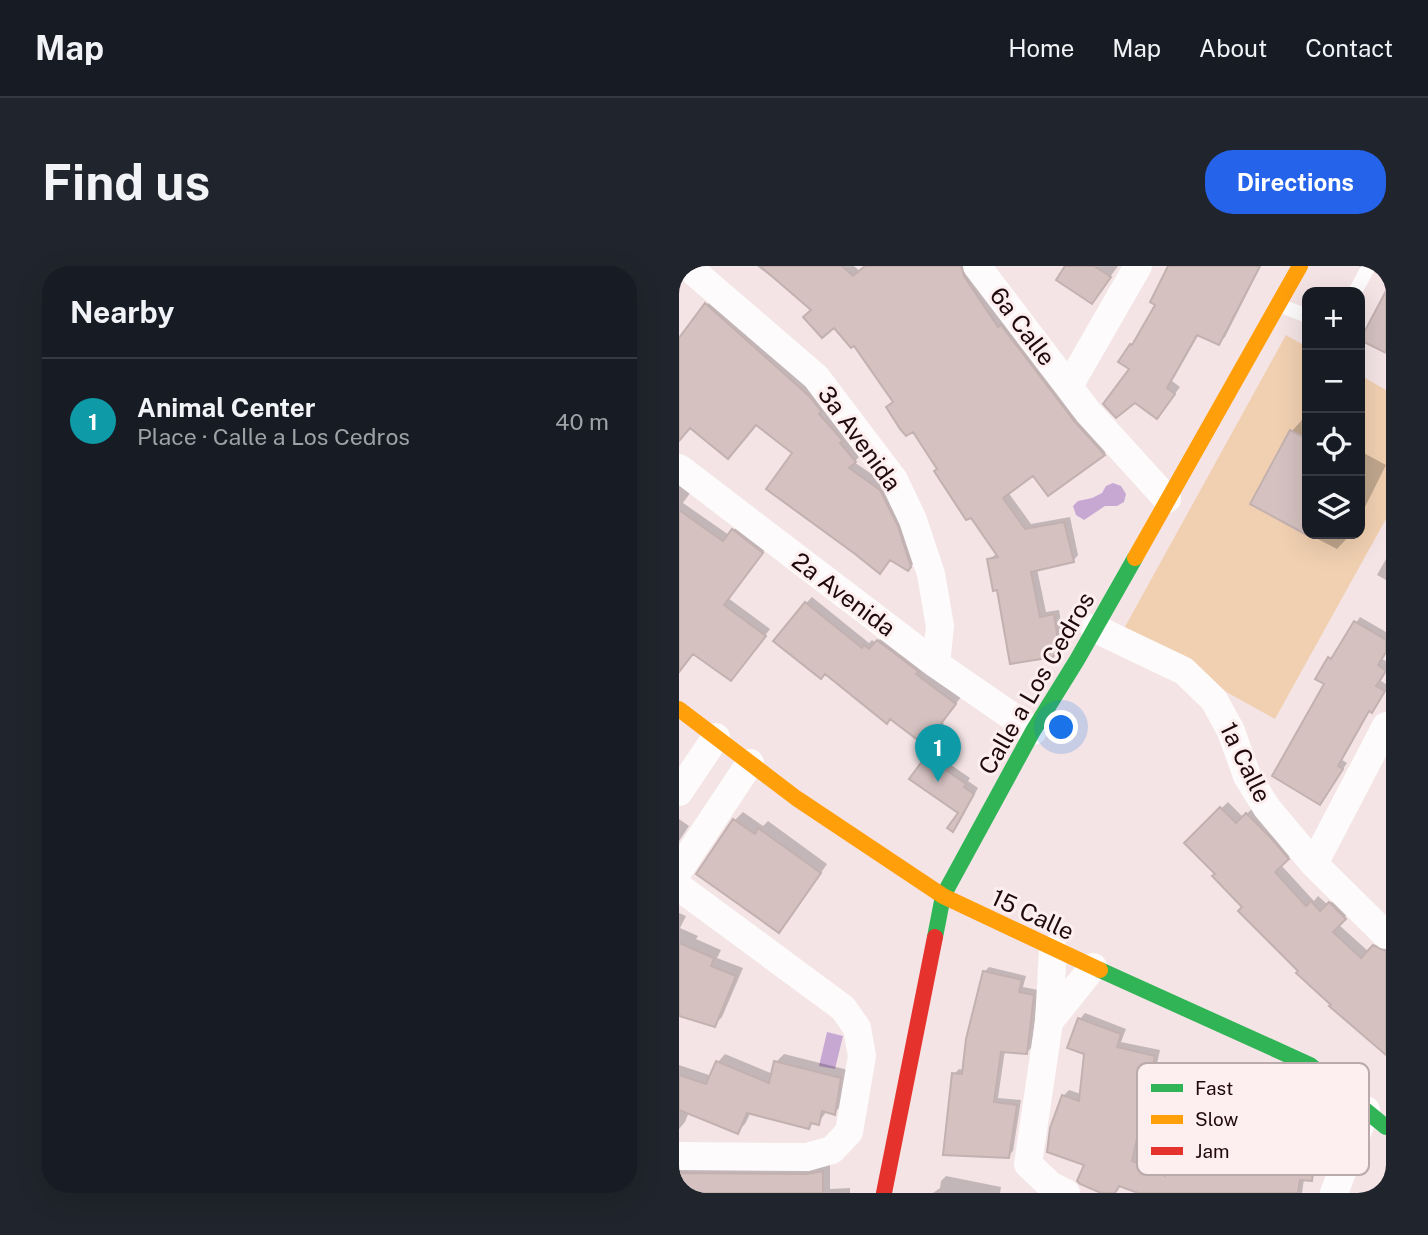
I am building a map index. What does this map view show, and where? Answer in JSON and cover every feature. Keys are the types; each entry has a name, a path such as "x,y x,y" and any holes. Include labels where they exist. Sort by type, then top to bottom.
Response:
{"street":[{"name":"3a Avenida","path":"687,266 815,377 894,480 913,520 932,574 940,626 936,664"},
{"name":"6a Calle","path":"977,266 1088,412 1167,499"},
{"path":"1069,386 1138,266"},
{"name":"Calle a Los Cedros","path":"884,1193 943,896 1022,725 1077,660 1300,266"},
{"name":"2a Avenida","path":"679,468 936,664 1022,725"},
{"name":"1a Calle","path":"1094,628 1184,671 1214,699 1231,731 1247,776 1267,808 1314,864 1386,935"},
{"name":"15 Calle","path":"679,709 796,798 943,896 1053,949 1306,1063"},
{"path":"1314,864 1386,726"},
{"path":"679,792 716,737"},
{"path":"679,870 750,763"},
{"path":"679,887 843,1008 857,1028 862,1056 849,1132 832,1150 807,1157 679,1156"},
{"path":"1053,949 1049,1022 1028,1164 1050,1185 1066,1193"},
{"path":"1049,1022 1093,967"},
{"path":"1334,1193 1341,1175"}],"lane":[{"path":"1358,287 1369,266"},
{"path":"1278,304 1302,314"}],"shaded area":[{"path":"1286,335 1302,344 1302,539 1365,539 1365,378 1386,390 1386,519 1275,719 1121,634"},
{"path":"1113,483 1121,486 1126,494 1124,502 1117,506 1105,506 1084,520 1076,515 1073,506 1078,501 1102,493 1106,486"},
{"path":"827,1032 843,1036 835,1069 819,1066"}],"building":[{"path":"760,266 842,266 853,276 865,266 961,266 964,276 998,327 1001,325 1075,422 1105,455 1048,496 1033,476 1003,498 1025,529 1064,522 1074,562 1031,572 1040,617 1054,614 1059,647 1053,657 1010,664 997,590 993,591 987,559 998,557 971,518 966,520 934,471 937,469 913,432 906,436 900,429 886,407 893,402 854,346 851,348 834,328 822,338 803,317 811,310"},
{"path":"1065,266 1094,266 1111,277 1092,304 1056,280"},
{"path":"1168,266 1260,266 1219,345 1197,335 1167,388 1175,394 1157,419 1135,403 1116,418 1103,404 1129,369 1118,362 1130,344 1132,345 1155,305 1150,302"},
{"path":"1386,291 1386,353 1365,342 1365,331"},
{"path":"705,303 809,396 821,411 819,414 843,441 840,443 856,462 849,468 880,490 898,526 911,567 908,571 890,560 880,574 766,489 792,453 756,425 728,459 690,428 679,441 679,338"},
{"path":"1290,430 1302,436 1302,532 1250,504"},
{"path":"679,510 723,541 732,529 763,553 724,605 766,636 731,681 693,654 679,672"},
{"path":"805,602 862,648 864,645 869,649 877,640 956,704 927,747 890,719 887,724 825,674 821,679 773,641"},
{"path":"1354,621 1386,640 1386,652 1378,665 1386,671 1376,686 1385,691 1372,713 1369,711 1338,766 1343,769 1320,805 1272,776 1324,684 1315,679 1328,657 1331,659"},
{"path":"926,756 966,784 964,787 974,794 953,832 947,828 958,813 909,779"},
{"path":"1220,807 1236,823 1246,813 1271,838 1289,859 1275,872 1306,906 1311,901 1320,911 1329,902 1346,919 1333,932 1361,958 1373,945 1386,951 1386,1055 1329,1006 1331,1005 1296,973 1298,971 1238,911 1242,907 1212,876 1215,874 1184,843"},
{"path":"733,819 755,834 758,828 821,873 779,933 696,874"},
{"path":"679,943 714,958 711,966 736,976 715,1027 679,1016"},
{"path":"983,971 1022,980 1019,992 1034,995 1027,1054 1001,1052 994,1102 1017,1105 1009,1158 943,1155 952,1073 962,1074 966,1039"},
{"path":"1078,1018 1121,1034 1117,1047 1155,1056 1153,1063 1137,1063 1137,1138 1132,1161 1137,1163 1137,1175 1313,1175 1312,1181 1300,1180 1298,1193 1138,1193 1119,1186 1115,1193 1101,1193 1080,1184 1077,1181 1084,1165 1047,1152 1050,1128 1062,1095 1079,1101 1084,1054 1067,1048"},
{"path":"716,1061 769,1083 774,1061 841,1078 835,1115 822,1111 819,1125 811,1123 809,1129 747,1113 738,1134 679,1110 679,1075 706,1084"},
{"path":"823,1171 823,1193 679,1193 679,1173 807,1174"}],"traffic: fast":[{"path":"935,937 943,896 1033,731 1135,558"},
{"path":"1100,970 1306,1063"},
{"path":"1369,1113 1386,1127"}],"traffic: slow":[{"path":"1135,558 1300,266"},
{"path":"679,709 796,798 943,896 1100,970"}],"traffic: jam":[{"path":"884,1193 935,937"}],"place":[{"name":"Animal Center","path":"938,782"}]}
